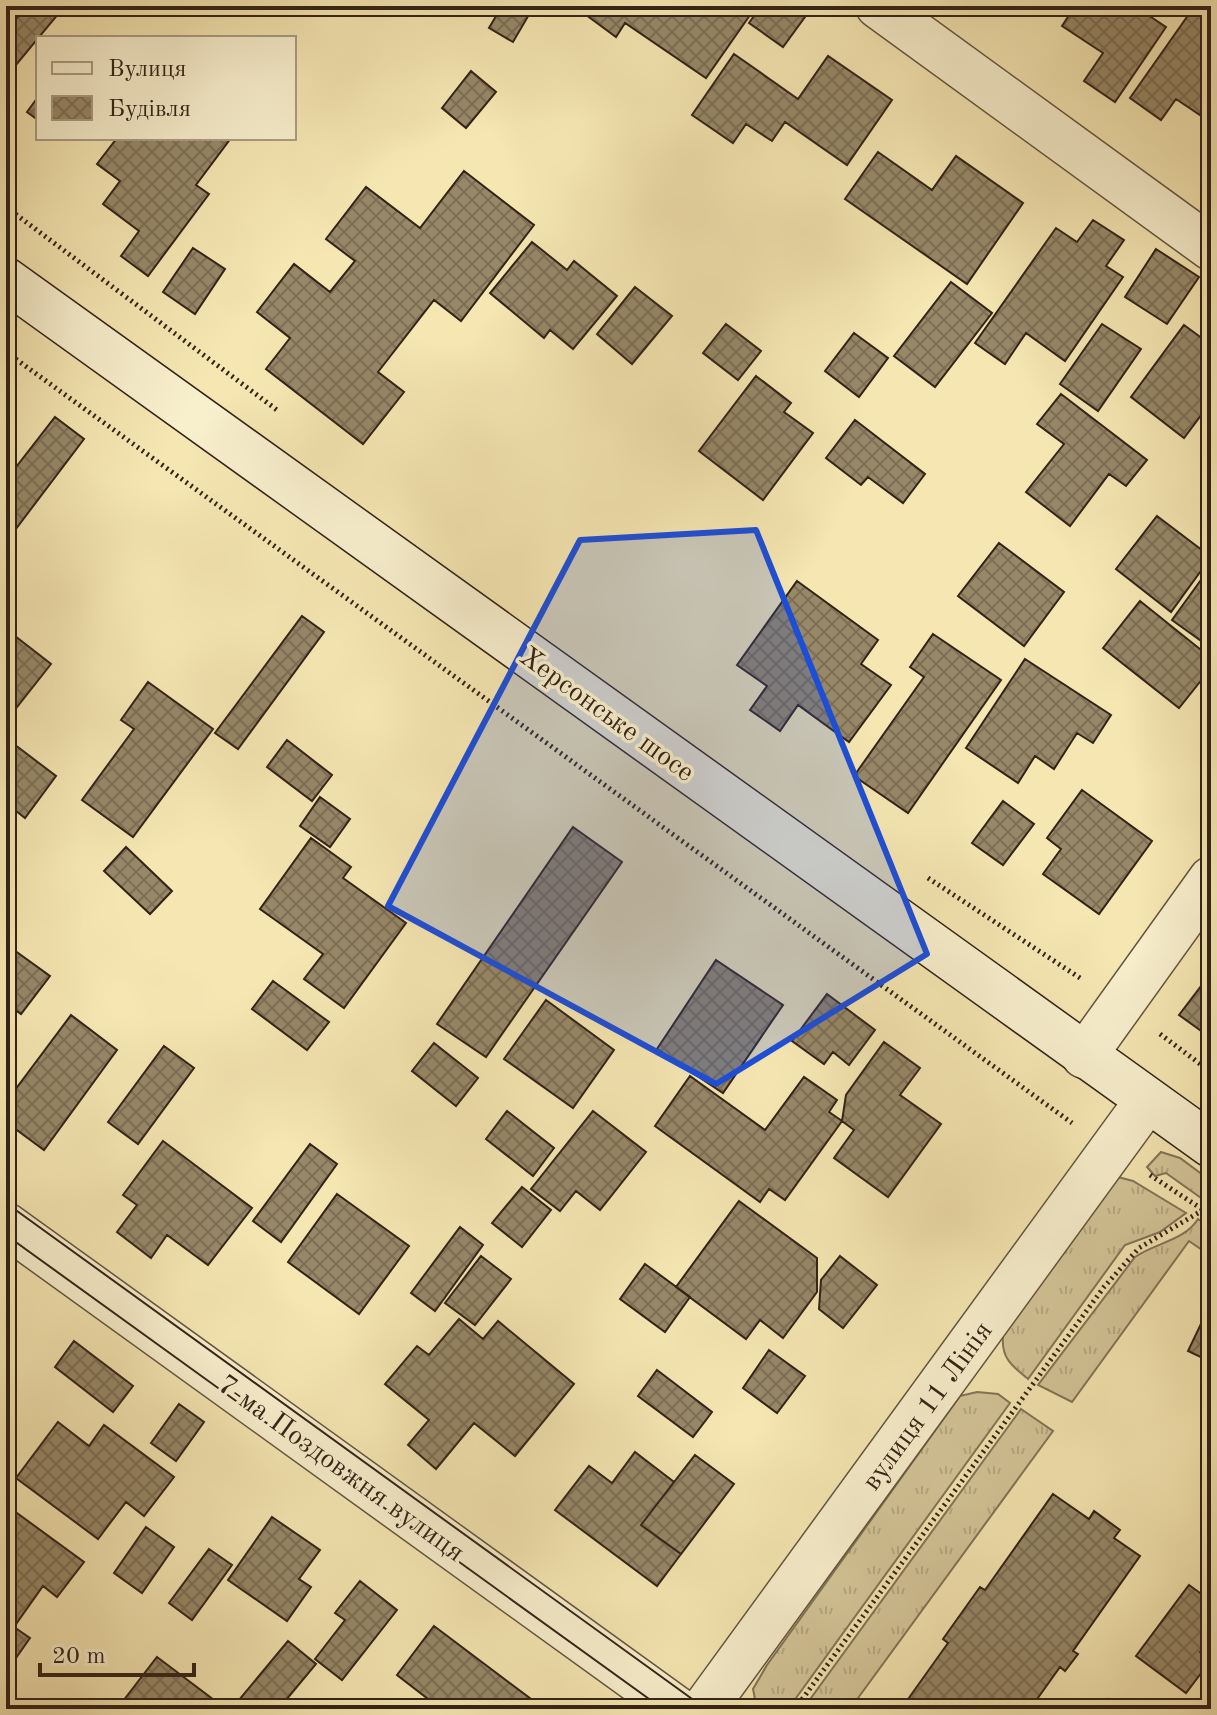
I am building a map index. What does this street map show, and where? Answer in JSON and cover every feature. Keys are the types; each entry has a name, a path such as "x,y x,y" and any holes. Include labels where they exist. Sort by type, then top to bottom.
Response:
{"street":[{"path":"878,6 1211,248"},
{"name":"Херсонське шосе","path":"6,280 1211,1145"},
{"path":"1084,1056 1211,879"},
{"name":"вулиця 11 Лінія","path":"704,1709 1147,1101"},
{"name":"7-ма Поздовжня вулиця","path":"6,1225 677,1709"}],"path":[{"path":"6,352 1000,1070"},
{"path":"1121,1005 1211,1072"},
{"path":"795,1709 1104,1287 1139,1248 1203,1210"}],"highlighted area":[{"path":"756,530 927,954 716,1084 388,906 580,540"}],"green space":[{"path":"1161,1152 1180,1158 1211,1181 1211,1205 1166,1173 1155,1176 1147,1167"},
{"path":"1118,1177 1133,1181 1186,1213 1160,1232 1125,1245 1028,1379 1006,1356 1003,1336"},
{"path":"1198,1219 1211,1228 1211,1256 1189,1241 1072,1402 1038,1385 1135,1257 1178,1237"},
{"path":"977,1392 998,1394 1010,1403 788,1709 757,1709 753,1689 767,1665 960,1396"},
{"path":"1021,1409 1053,1431 850,1709 803,1709"}],"building":[{"path":"20,6 64,7 40,36 36,36 36,41 6,77 6,31 24,9"},
{"path":"502,6 534,6 513,42 489,28"},
{"path":"574,6 755,8 706,78 625,23 616,37"},
{"path":"761,6 813,6 783,47 749,23"},
{"path":"1075,6 1146,6 1142,11 1166,27 1115,102 1084,81 1103,53 1062,26"},
{"path":"1194,7 1211,19 1211,98 1200,115 1176,99 1161,120 1130,98"},
{"path":"734,54 798,99 828,56 892,100 847,165 785,122 772,141 746,124 733,143 692,115"},
{"path":"471,71 496,92 466,128 442,108"},
{"path":"36,100 36,119 27,112"},
{"path":"115,140 230,140 196,185 209,194 148,276 121,256 139,231 103,204 120,181 97,164"},
{"path":"878,152 932,190 956,156 1023,203 967,284 845,199"},
{"path":"464,171 534,225 461,321 434,300 378,372 404,392 363,444 266,369 290,338 257,312 294,264 330,292 355,261 326,239 366,187 420,228"},
{"path":"1093,220 1124,240 1106,266 1123,277 1065,361 1026,333 1005,364 975,343 1056,228 1077,242"},
{"path":"532,242 567,270 574,261 617,296 573,349 550,330 544,338 490,293"},
{"path":"193,248 225,269 195,314 163,292"},
{"path":"1156,249 1199,277 1167,324 1125,297"},
{"path":"951,282 992,313 935,387 894,356"},
{"path":"635,287 672,316 632,364 597,334"},
{"path":"726,324 761,351 738,380 703,353"},
{"path":"1102,324 1141,349 1098,411 1060,384"},
{"path":"1184,325 1211,345 1211,402 1184,438 1131,397"},
{"path":"854,333 888,358 859,397 825,371"},
{"path":"756,376 791,403 784,412 813,433 763,500 699,451"},
{"path":"1061,394 1147,460 1126,486 1109,474 1070,526 1026,492 1064,444 1037,424"},
{"path":"55,417 84,439 6,542 6,480"},
{"path":"855,420 925,474 903,503 868,477 861,485 826,458"},
{"path":"1157,516 1211,557 1171,612 1116,569"},
{"path":"999,543 1064,592 1024,646 958,596"},
{"path":"1211,566 1211,648 1172,620"},
{"path":"797,581 878,640 861,664 891,685 849,742 798,705 780,731 750,710 767,686 737,665"},
{"path":"1140,601 1211,658 1211,668 1179,708 1103,648"},
{"path":"302,616 324,632 238,749 215,733"},
{"path":"6,629 51,664 17,707 6,698"},
{"path":"933,634 1001,680 908,813 854,776 924,677 910,667"},
{"path":"1025,659 1111,715 1093,743 1077,733 1054,769 1035,756 1018,783 966,748"},
{"path":"148,682 213,729 133,837 82,800 134,729 121,720"},
{"path":"6,738 56,776 25,818 6,803"},
{"path":"287,740 332,775 312,801 267,767"},
{"path":"1082,790 1152,841 1099,914 1043,874 1061,849 1047,838"},
{"path":"320,797 350,819 330,847 300,826"},
{"path":"1003,801 1034,824 1003,865 972,843"},
{"path":"573,827 622,862 486,1057 437,1024"},
{"path":"311,838 351,867 343,878 406,923 344,1008 304,979 323,954 260,909"},
{"path":"126,847 172,891 150,914 104,871"},
{"path":"7,945 50,976 21,1014 6,1003"},
{"path":"716,960 783,1005 723,1093 657,1049"},
{"path":"1211,973 1211,1038 1179,1015"},
{"path":"273,981 329,1022 307,1050 252,1009"},
{"path":"827,994 875,1030 849,1065 833,1052 824,1064 792,1041"},
{"path":"546,1000 614,1050 573,1108 504,1059"},
{"path":"71,1015 117,1050 44,1150 6,1122 6,1102"},
{"path":"884,1042 920,1068 900,1095 941,1124 888,1197 834,1158 854,1130 842,1121 846,1095"},
{"path":"434,1043 478,1078 456,1106 412,1071"},
{"path":"164,1046 194,1068 138,1144 108,1122"},
{"path":"690,1076 765,1130 804,1077 837,1100 829,1112 842,1121 785,1200 769,1189 760,1202 655,1126"},
{"path":"507,1111 554,1148 533,1176 486,1139"},
{"path":"593,1111 646,1152 600,1210 576,1191 560,1211 531,1189"},
{"path":"163,1141 252,1208 208,1265 167,1235 151,1258 117,1232 137,1205 123,1195"},
{"path":"310,1144 337,1164 281,1242 253,1221"},
{"path":"522,1187 551,1210 522,1247 492,1223"},
{"path":"337,1194 409,1246 359,1314 288,1262"},
{"path":"739,1201 817,1258 817,1292 783,1338 760,1320 746,1339 676,1287"},
{"path":"460,1227 483,1245 435,1311 411,1293"},
{"path":"481,1256 511,1279 475,1325 445,1303"},
{"path":"840,1256 877,1285 843,1328 819,1309 821,1280"},
{"path":"645,1264 690,1297 665,1332 620,1299"},
{"path":"1211,1306 1211,1362 1188,1351"},
{"path":"459,1319 483,1339 498,1321 574,1384 515,1456 474,1423 436,1469 408,1445 429,1420 385,1384 417,1346 429,1355"},
{"path":"74,1341 133,1386 113,1412 55,1367"},
{"path":"769,1350 805,1376 777,1413 743,1388"},
{"path":"657,1370 712,1412 693,1437 638,1396"},
{"path":"179,1404 204,1422 176,1461 151,1443"},
{"path":"58,1422 89,1446 104,1425 174,1477 144,1516 126,1502 98,1539 16,1478"},
{"path":"635,1452 674,1482 641,1525 681,1554 657,1586 555,1510 589,1466 612,1483"},
{"path":"695,1455 734,1484 681,1554 641,1525"},
{"path":"1053,1494 1089,1519 1094,1511 1120,1530 1114,1538 1140,1556 1073,1651 1078,1654 1065,1671 1060,1667 1030,1709 901,1709 948,1643 943,1639 980,1587 985,1590"},
{"path":"6,1505 84,1562 57,1597 43,1586 14,1627 30,1638 11,1665 6,1661"},
{"path":"272,1517 320,1550 299,1579 311,1587 287,1621 228,1580"},
{"path":"146,1527 174,1547 142,1593 114,1573"},
{"path":"209,1549 232,1565 192,1620 169,1603"},
{"path":"360,1581 397,1610 342,1680 315,1659 345,1620 335,1613"},
{"path":"1189,1585 1211,1601 1211,1640 1200,1652 1211,1660 1186,1693 1136,1656"},
{"path":"434,1626 531,1699 523,1709 441,1709 397,1675"},
{"path":"288,1641 316,1664 281,1706 284,1709 237,1709 234,1706"},
{"path":"157,1657 226,1709 126,1709 120,1705"},
{"path":"1108,1699 1121,1709 1101,1709"}],"tram line":[{"path":"6,1203 706,1709"},
{"path":"6,1235 663,1709"}]}
